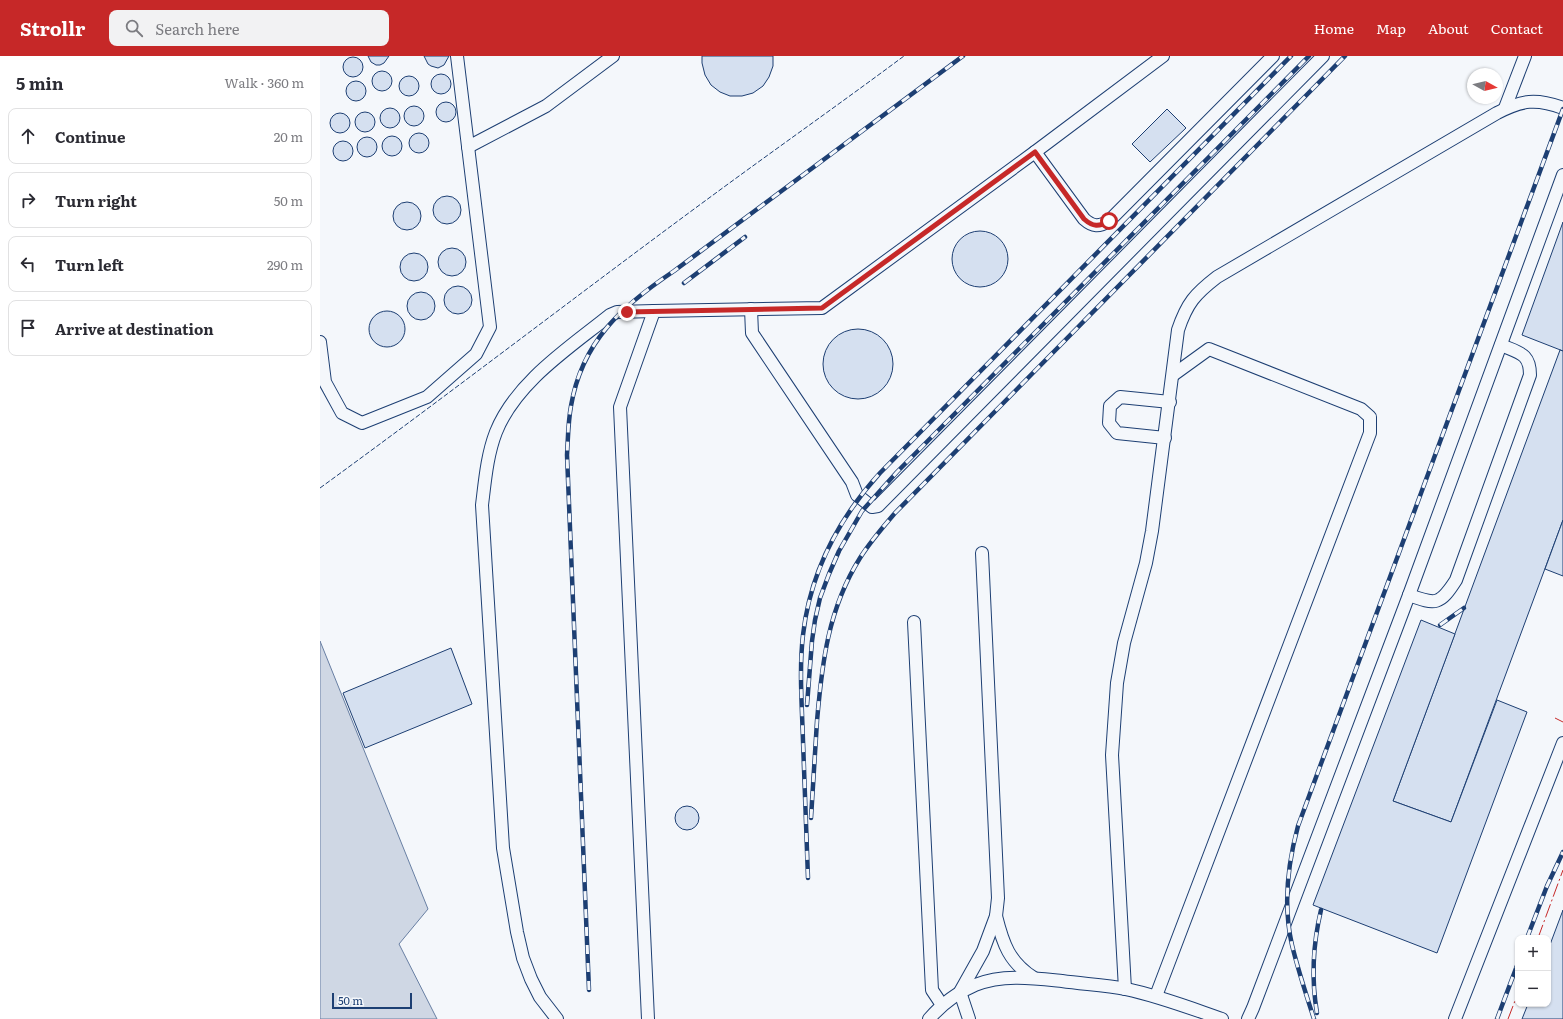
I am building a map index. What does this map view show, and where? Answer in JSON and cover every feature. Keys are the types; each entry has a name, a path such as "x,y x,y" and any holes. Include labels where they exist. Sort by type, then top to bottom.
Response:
{"lane":[{"path":"320,344 325,382 335,401 342,413 362,423 427,397 476,354 490,327 457,56"},
{"path":"468,146 546,106 613,56"},
{"path":"557,1019 540,998 523,958 517,932 503,848 482,504 486,468 496,433 510,406 531,380 610,315 617,312 822,308 1035,152 1162,56"},
{"path":"1035,152 1084,219 1090,225 1103,225 1109,221 1273,56"},
{"path":"751,309 752,333 852,482 857,494 872,507 878,506 1323,56"},
{"path":"1505,108 1525,56"},
{"path":"1125,989 1112,755 1117,690 1124,644 1146,563 1152,531 1170,402 1178,330 1183,315 1191,301 1217,277 1505,108 1514,104 1529,101 1563,108"},
{"path":"1248,1019 1409,595 1563,175"},
{"path":"648,1019 620,407 654,312"},
{"path":"1409,595 1427,601 1437,601 1448,593 1456,580 1530,375 1530,364 1525,356 1501,345"},
{"path":"1156,996 1370,434 1370,417 1361,409 1209,349 1172,375"},
{"path":"1165,438 1117,433 1108,423 1110,406 1120,397 1170,402"},
{"path":"969,1019 960,992 983,951 996,916 998,890 982,553"},
{"path":"914,622 932,990 942,1005"},
{"path":"1456,1019 1563,743"},
{"path":"996,916 1002,941 1012,958 1022,971 1034,978"},
{"path":"928,1019 942,1005 960,992 976,985 996,980 1034,978 1125,989 1156,996 1222,1019"}],"shaded area":[{"path":"320,641 428,909 399,944 437,1019 320,1019"}],"building":[{"path":"368,56 389,56 384,63 376,65 371,62"},
{"path":"424,56 449,56 444,65 438,68 428,64"},
{"path":"702,56 773,56 773,66 769,77 763,86 753,93 742,96 730,96 720,92 711,85 705,75"},
{"path":"353,57 360,60 363,67 360,74 353,77 346,74 343,67 346,60"},
{"path":"382,71 389,74 392,81 389,88 382,91 375,88 372,81 375,74"},
{"path":"441,74 448,77 451,84 448,91 441,94 434,91 431,84 434,77"},
{"path":"409,76 416,79 419,86 416,93 409,96 402,93 399,86 402,79"},
{"path":"356,81 363,84 366,91 363,98 356,101 349,98 346,91 349,84"},
{"path":"446,102 453,105 456,112 453,119 446,122 439,119 436,112 439,105"},
{"path":"414,106 421,109 424,116 421,123 414,126 407,123 404,116 407,109"},
{"path":"390,108 397,111 400,118 397,125 390,128 383,125 380,118 383,111"},
{"path":"1167,109 1186,128 1150,162 1132,144"},
{"path":"365,112 372,115 375,122 372,129 365,132 358,129 355,122 358,115"},
{"path":"340,113 347,116 350,123 347,130 340,133 333,130 330,123 333,116"},
{"path":"419,133 426,136 429,143 426,150 419,153 412,150 409,143 412,136"},
{"path":"392,136 399,139 402,146 399,153 392,156 385,153 382,146 385,139"},
{"path":"367,137 374,140 377,147 374,154 367,157 360,154 357,147 360,140"},
{"path":"343,141 350,144 353,151 350,158 343,161 336,158 333,151 336,144"},
{"path":"447,196 453,197 457,200 460,204 460,216 457,220 453,223 447,224 441,223 437,220 434,216 433,210 434,204 437,200 441,197"},
{"path":"407,202 413,203 417,206 420,210 420,222 417,226 413,229 407,230 401,229 397,226 394,222 393,216 394,210 397,206 401,203"},
{"path":"1563,222 1563,351 1522,335"},
{"path":"980,231 995,236 1003,244 1008,259 1003,274 995,282 980,287 965,282 957,274 952,259 957,244 965,236"},
{"path":"452,248 458,249 462,252 465,256 465,268 462,272 458,275 452,276 446,275 442,272 439,268 438,262 439,256 442,252 446,249"},
{"path":"414,253 420,254 424,257 427,261 427,273 424,277 420,280 414,281 408,280 404,277 401,273 400,267 401,261 404,257 408,254"},
{"path":"458,286 464,287 468,290 471,294 471,306 468,310 464,313 458,314 452,313 448,310 445,306 444,300 445,294 448,290 452,287"},
{"path":"421,292 427,293 431,296 434,300 434,312 431,316 427,319 421,320 415,319 411,316 408,312 407,306 408,300 411,296 415,293"},
{"path":"387,311 400,316 405,329 400,342 387,347 374,342 369,329 374,316"},
{"path":"851,329 865,329 878,334 888,344 893,357 893,371 888,384 878,394 865,399 851,399 838,394 828,384 823,371 823,357 828,344 838,334"},
{"path":"1560,350 1563,351 1563,520 1451,822 1393,801"},
{"path":"1563,520 1563,576 1545,569"},
{"path":"1421,620 1455,634 1393,801 1451,822 1497,700 1527,712 1437,953 1313,905"},
{"path":"451,648 472,704 365,748 343,693"},
{"path":"687,806 696,809 699,818 696,827 687,830 678,827 675,818 678,809"},
{"path":"1563,910 1563,1019 1522,1019 1527,1007 1551,1007 1551,942"}],"railway":[{"path":"589,990 567,455 571,406 576,383 584,362 607,327 621,312 655,284 963,56"},
{"path":"808,878 801,688 803,635 812,590 820,568 839,528 865,490 880,473 1291,56"},
{"path":"807,705 812,641 820,598 839,551 862,511 897,472 1309,56"},
{"path":"811,818 817,721 824,657 828,637 840,597 849,577 864,552 895,513 1345,56"},
{"path":"1314,1019 1294,954 1289,930 1287,900 1289,870 1298,826 1563,109"},
{"path":"684,283 745,237"},
{"path":"1440,625 1464,608"},
{"path":"1528,935 1547,886 1563,852"},
{"path":"1317,1013 1314,987 1314,961 1316,936 1321,910"},
{"path":"1497,1019 1515,971"}],"fence":[{"path":"320,488 673,224 904,56"}],"power":[{"path":"1555,718 1563,722"},
{"path":"1539,935 1563,870"},
{"path":"1508,1019 1515,1001"}],"route":[{"path":"627,312 822,308 1035,152 1090,225 1103,225 1109,221"}]}
